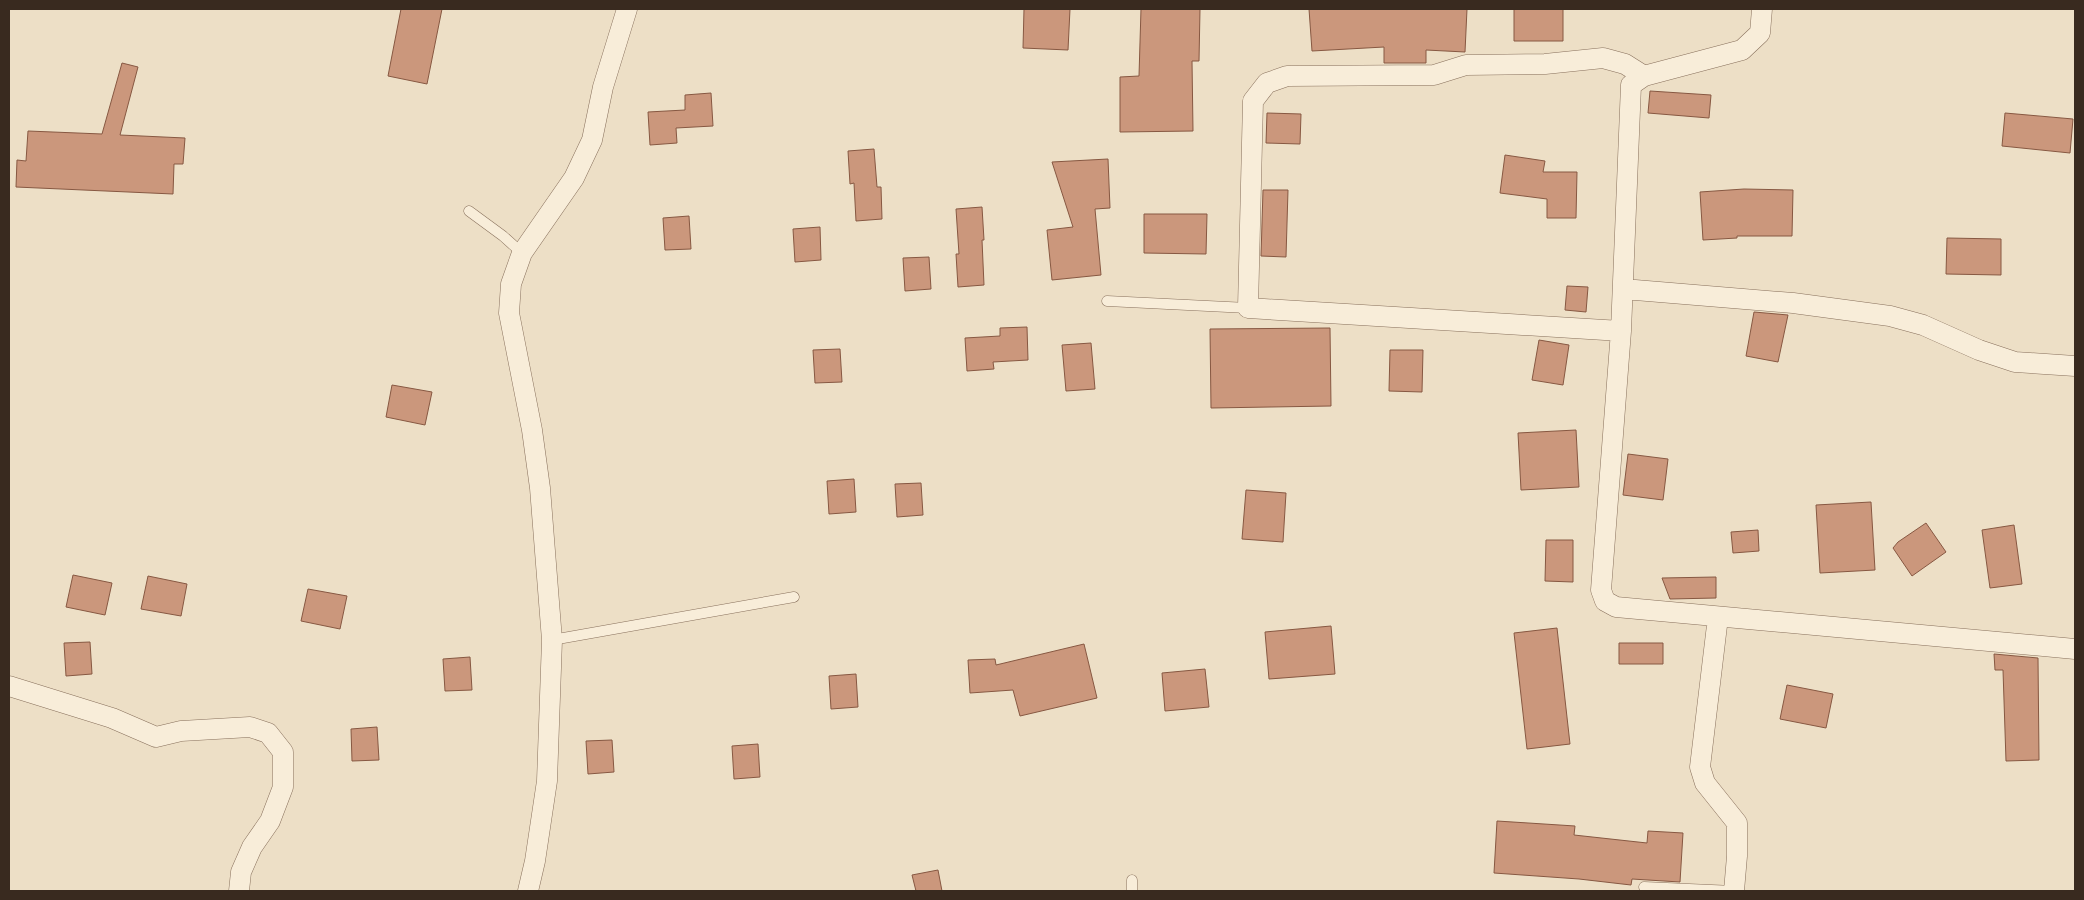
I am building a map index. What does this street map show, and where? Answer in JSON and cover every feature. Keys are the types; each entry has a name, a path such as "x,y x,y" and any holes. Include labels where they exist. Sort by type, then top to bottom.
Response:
{"street":[{"path":"528,891 535,861 546,780 552,640 540,488 532,430 509,313 511,284 522,253 574,178 592,140 603,87 627,9"},
{"path":"1762,9 1760,33 1742,50 1644,76 1631,84 1621,331 1601,590 1605,601 1616,607 2075,649"},
{"path":"1621,331 1248,308 1253,101 1266,83 1287,76 1434,74 1466,66 1545,64 1603,58 1625,64 1644,76"},
{"path":"1623,288 1793,303 1890,316 1923,325 1979,350 2015,362 2075,366"},
{"path":"1718,617 1700,767 1705,783 1737,823 1734,891"},
{"path":"9,686 112,718 156,736 181,731 250,727 268,733 282,752 283,787 270,821 252,847 241,872 239,891"}],"lane":[{"path":"469,211 503,236 522,253"},
{"path":"1107,301 1248,308"},
{"path":"552,640 794,597"},
{"path":"1132,880 1132,891"},
{"path":"1644,887 1734,891"}],"building":[{"path":"401,9 442,9 427,84 388,76"},
{"path":"1024,9 1070,9 1068,50 1023,48"},
{"path":"1141,9 1200,9 1199,61 1192,61 1193,131 1120,132 1120,77 1139,76"},
{"path":"1309,9 1467,9 1465,52 1426,50 1426,63 1384,63 1384,47 1312,51"},
{"path":"1514,9 1563,9 1563,41 1514,41"},
{"path":"122,63 138,67 120,135 185,138 183,164 174,164 173,194 16,187 17,160 26,161 28,131 102,134"},
{"path":"1650,91 1711,95 1709,118 1648,113"},
{"path":"711,93 713,126 676,128 677,143 650,145 648,112 685,110 685,95"},
{"path":"1267,113 1301,114 1300,144 1266,143"},
{"path":"2005,113 2073,119 2070,153 2002,146"},
{"path":"874,149 877,187 881,187 882,219 856,221 854,183 850,184 848,151"},
{"path":"1505,155 1545,161 1543,172 1577,172 1576,218 1547,218 1547,199 1500,193"},
{"path":"1108,159 1110,208 1095,209 1101,275 1052,280 1047,230 1073,227 1052,162"},
{"path":"1744,189 1793,190 1792,236 1737,236 1737,238 1703,240 1700,192"},
{"path":"1263,190 1288,190 1286,257 1261,256"},
{"path":"982,207 984,285 958,287 956,254 959,254 956,209"},
{"path":"1144,214 1207,214 1206,254 1144,253"},
{"path":"689,216 691,249 665,250 663,218"},
{"path":"820,227 821,260 795,262 793,229"},
{"path":"1947,238 2001,239 2001,275 1946,274"},
{"path":"929,257 931,289 905,291 903,258"},
{"path":"1567,286 1588,287 1586,312 1565,310"},
{"path":"1754,312 1788,315 1778,362 1746,356"},
{"path":"1027,327 1028,360 993,362 994,369 967,371 965,338 1000,336 1000,328"},
{"path":"1330,328 1331,406 1211,408 1210,329"},
{"path":"1539,340 1569,345 1563,385 1532,380"},
{"path":"1091,343 1095,389 1066,391 1062,345"},
{"path":"840,349 842,382 815,383 813,350"},
{"path":"1390,350 1423,350 1422,392 1389,391"},
{"path":"392,385 432,392 425,425 386,417"},
{"path":"1576,430 1579,487 1521,490 1518,433"},
{"path":"1628,454 1668,459 1663,500 1623,495"},
{"path":"854,479 856,512 829,514 827,481"},
{"path":"921,483 923,515 897,517 895,484"},
{"path":"1246,490 1286,493 1283,542 1242,539"},
{"path":"1871,502 1875,570 1820,573 1816,505"},
{"path":"1926,523 1946,552 1912,576 1893,548 1898,542"},
{"path":"2014,525 2022,584 1990,588 1982,530"},
{"path":"1758,530 1759,551 1733,553 1731,532"},
{"path":"1546,540 1573,540 1573,582 1545,581"},
{"path":"73,575 112,583 105,615 66,607"},
{"path":"148,576 187,584 181,616 141,609"},
{"path":"1716,577 1716,598 1670,599 1662,578"},
{"path":"308,589 347,596 340,629 301,621"},
{"path":"1331,626 1335,674 1269,679 1265,632"},
{"path":"1557,628 1570,744 1527,749 1514,633"},
{"path":"90,642 92,674 66,676 64,643"},
{"path":"1619,643 1663,643 1663,664 1619,664"},
{"path":"1084,644 1097,698 1020,716 1013,690 970,693 968,660 995,659 996,665"},
{"path":"1994,654 2038,658 2039,760 2006,761 2003,670 1995,670"},
{"path":"470,657 472,690 445,691 443,659"},
{"path":"1205,669 1209,707 1165,711 1162,673"},
{"path":"856,674 858,707 831,709 829,676"},
{"path":"1787,685 1833,694 1826,728 1780,719"},
{"path":"377,727 379,760 352,761 351,729"},
{"path":"612,740 614,772 588,774 586,741"},
{"path":"758,744 760,777 734,779 732,746"},
{"path":"1497,821 1575,826 1574,835 1647,843 1648,831 1683,833 1680,882 1632,879 1631,885 1494,873"},
{"path":"938,870 942,891 916,891 912,875"}]}
